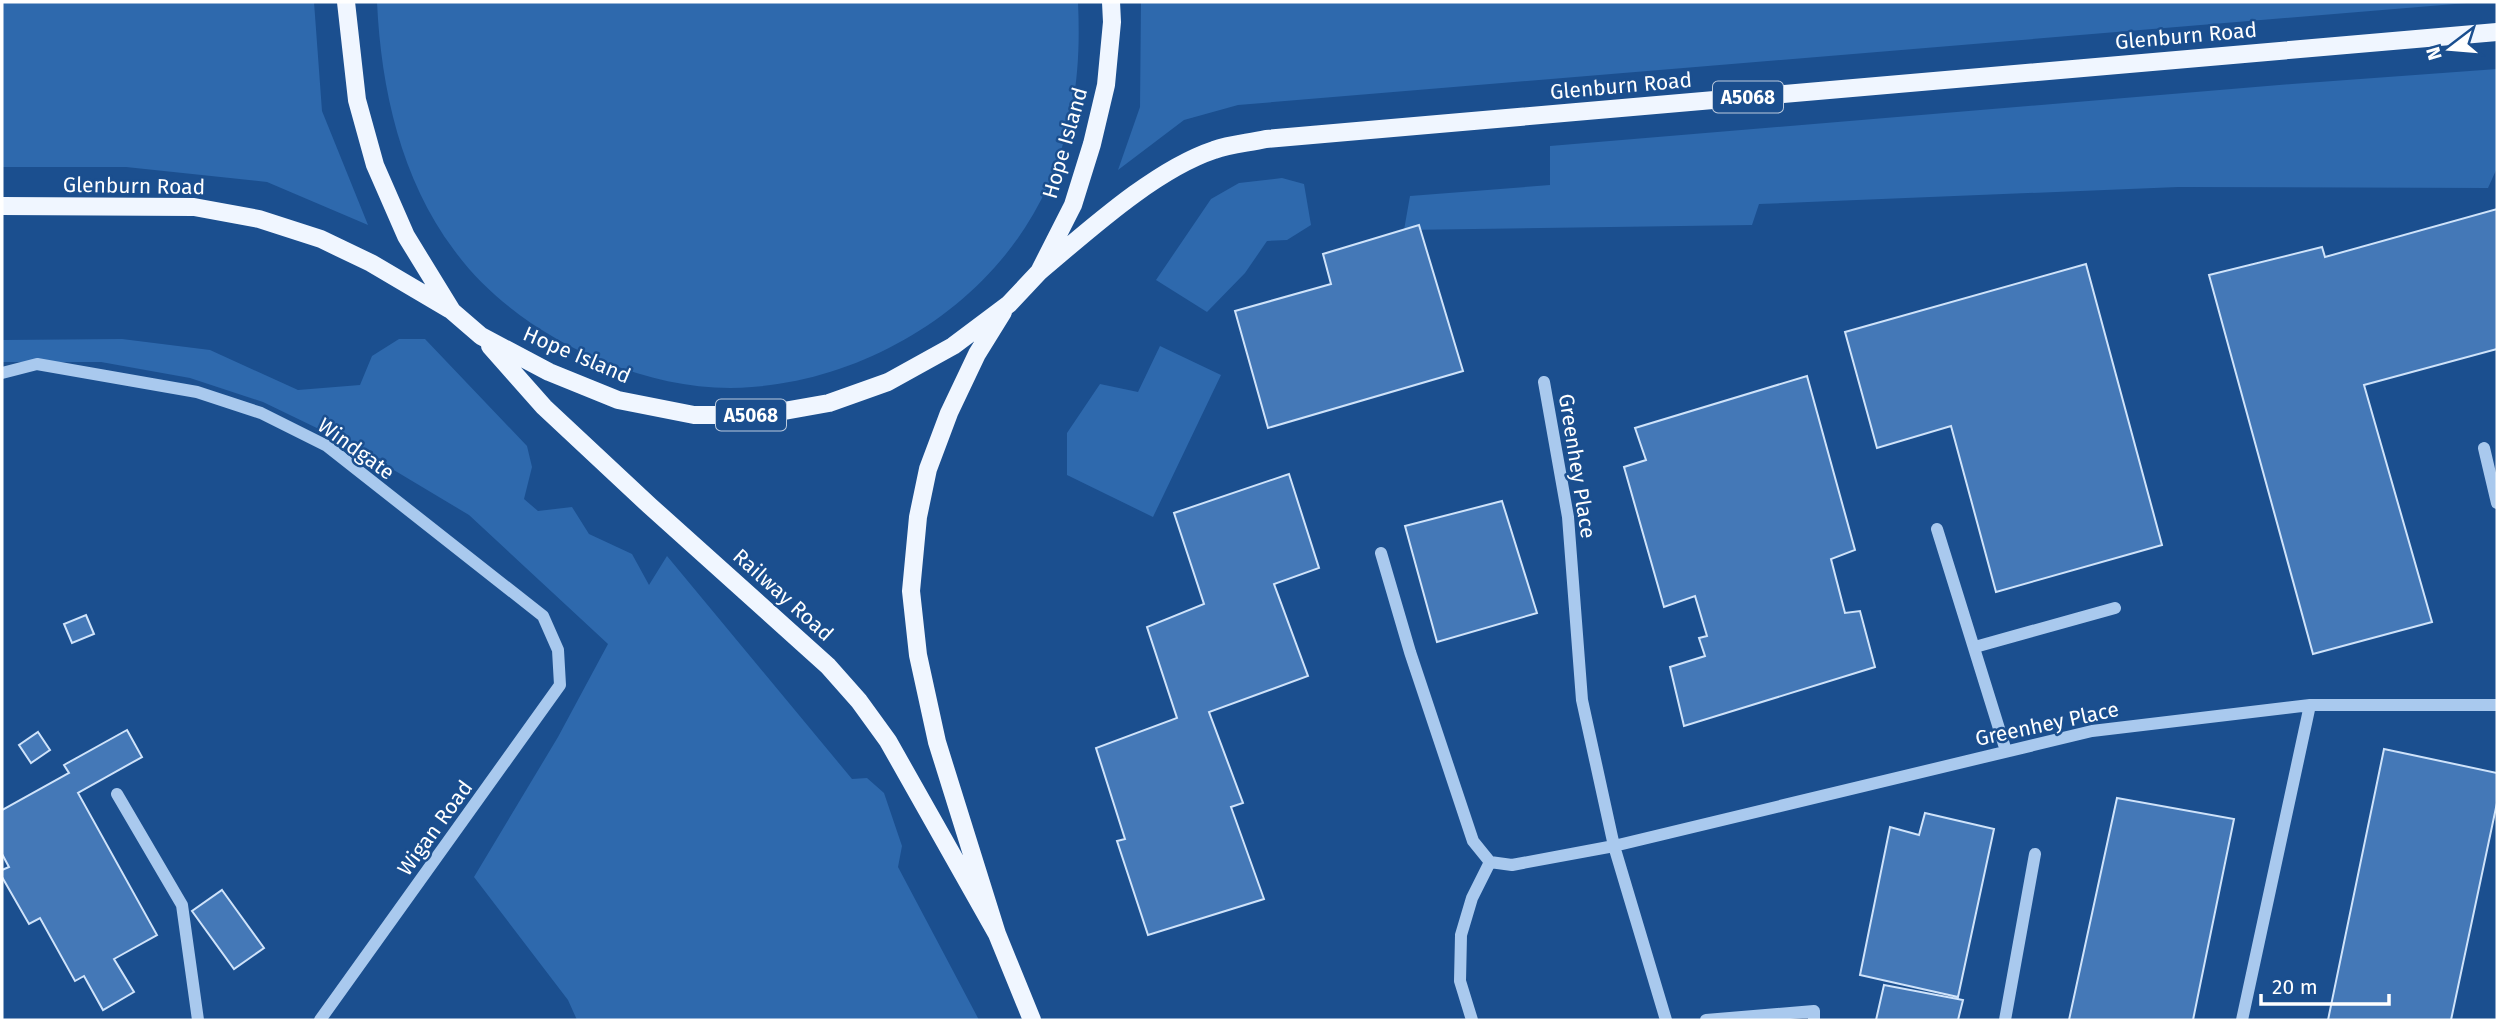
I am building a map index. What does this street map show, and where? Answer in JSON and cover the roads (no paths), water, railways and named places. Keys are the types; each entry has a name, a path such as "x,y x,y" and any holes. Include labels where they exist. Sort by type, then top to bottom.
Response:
{"main road":[{"name":"Hope Island","path":"346,2 357,100 375,164 406,236 452,311 481,336 549,372 618,400 694,415 762,415 829,403 888,383 953,346 1009,304 1039,272 1073,205 1092,144 1106,85 1112,22 1111,2"},
{"name":"Glenburn Road","path":"1039,272 1107,216 1175,166 1215,149 1266,139 2497,32"},
{"name":"Glenburn Road","path":"2,206 194,207 259,219 321,239 371,262 452,311"},
{"name":"Railway Road","path":"1009,304 972,366 949,413 928,468 918,517 911,591 918,654 937,742 997,934 1032,1020"},
{"name":"Railway Road","path":"481,336 544,407 828,666 859,701 888,741 997,934"}],"street":[{"name":"Windgate","path":"2,373 37,364 197,392 261,413 327,446 543,616 558,650"},
{"name":"Greenhey Place","path":"1544,382 1568,517 1582,700 1614,846 1666,1020"},
{"path":"2484,448 2497,503"},
{"path":"1937,529 2006,751"},
{"path":"1381,553 1410,652 1473,841 1490,862 1512,864 1614,846"},
{"path":"1975,647 2115,608"},
{"name":"Wigan Road","path":"320,1020 559,685 558,650"},
{"name":"Greenhey Place","path":"1614,846 2092,731 2309,705 2497,705"},
{"path":"2242,1020 2309,705"},
{"path":"117,794 182,905 198,1020"},
{"path":"2004,1020 2035,854"},
{"path":"1472,1020 1460,981 1461,935 1472,898 1490,862"},
{"path":"1706,1020 1814,1011 1814,1020"}]}
